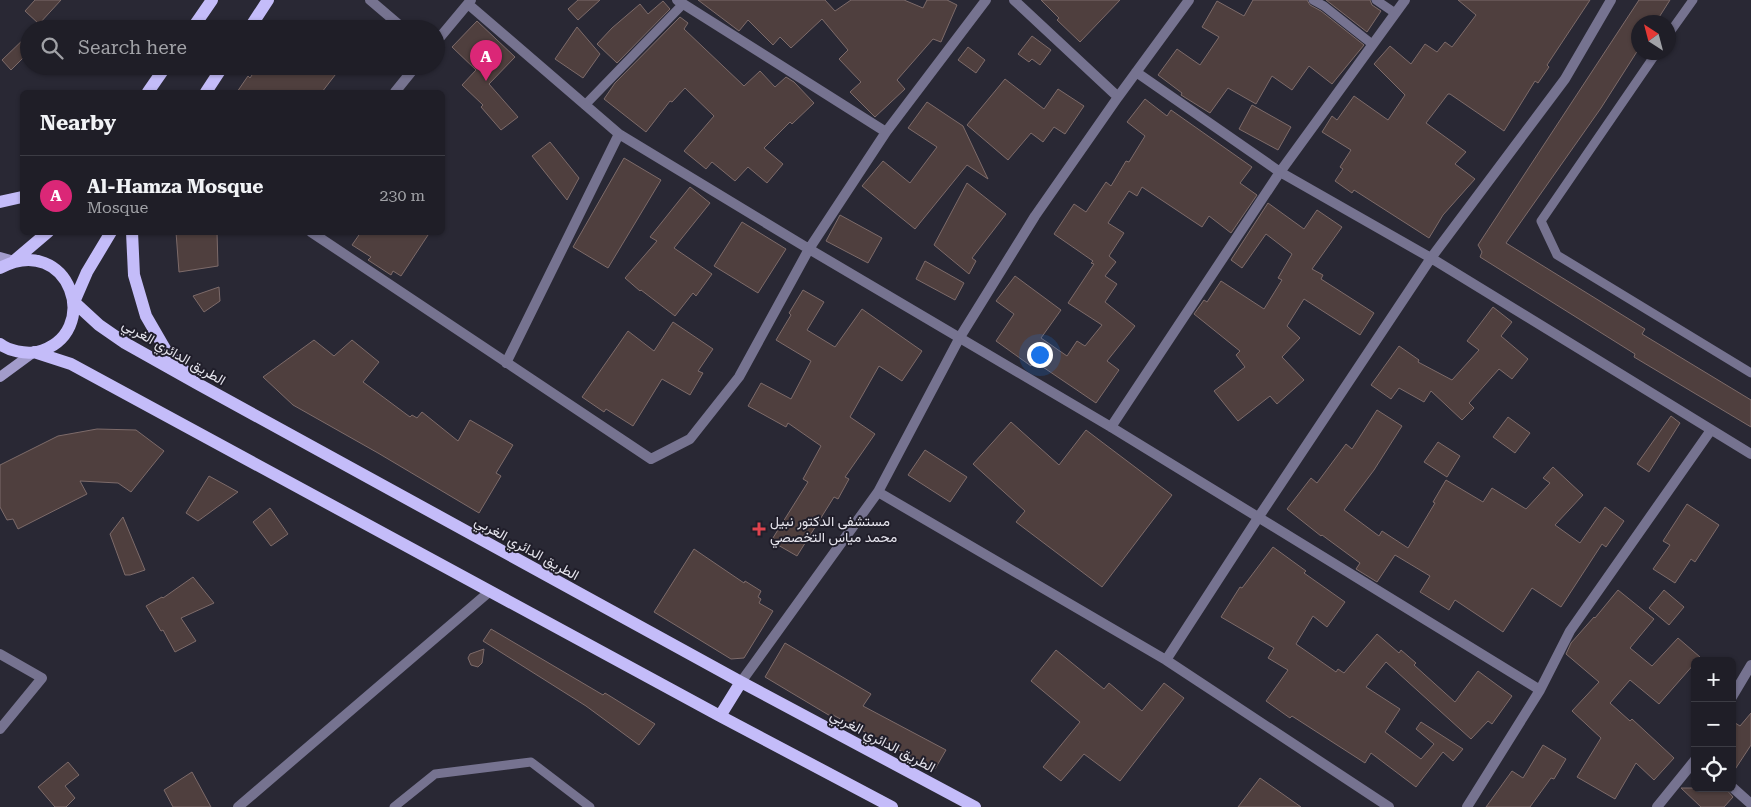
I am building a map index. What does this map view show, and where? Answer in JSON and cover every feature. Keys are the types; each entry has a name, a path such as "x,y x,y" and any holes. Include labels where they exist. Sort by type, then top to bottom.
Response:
{"main road":[{"path":"198,20 210,0"},
{"path":"255,20 268,0"},
{"path":"149,90 160,75"},
{"path":"207,90 217,75"},
{"path":"0,202 20,197"},
{"path":"0,268 14,261 44,235"},
{"path":"74,302 87,272 109,235"},
{"path":"132,235 134,275 146,316 168,354 198,384"},
{"path":"0,257 14,261 27,259 41,261 54,267 64,277 71,289 74,302 73,316 68,330 48,348 34,352 18,352 0,344"},
{"name":"الطريق الدائري الغربي","path":"74,302 100,325 125,343 198,384 741,682 974,807"},
{"path":"0,377 34,352"},
{"path":"34,352 71,364 489,592 892,807"},
{"path":"720,716 741,682"}],"street":[{"path":"370,0 393,20"},
{"path":"315,235 651,459 690,439 739,377 809,249 886,132 986,0"},
{"path":"1014,0 1118,97"},
{"path":"741,682 878,492 960,337 1035,216 1118,97 1189,0"},
{"path":"1111,427 1280,172 1404,0"},
{"path":"1166,660 1431,258 1565,79 1611,0"},
{"path":"445,31 470,2 620,134 809,249 1111,427 1540,690"},
{"path":"686,3 886,132"},
{"path":"1136,72 1280,172 1431,258 1751,454"},
{"path":"397,90 409,75"},
{"path":"506,363 620,134"},
{"path":"1467,807 1540,690 1570,631 1711,430"},
{"path":"878,492 1166,660 1389,807"},
{"path":"238,807 489,592"},
{"path":"0,654 42,678 0,729"},
{"path":"1736,690 1751,665"},
{"path":"1657,807 1691,765"},
{"path":"1736,791 1751,804"}],"lane":[{"path":"1312,0 1324,6 1372,44"},
{"path":"1376,0 1395,13"},
{"path":"1676,24 1693,0"},
{"path":"585,105 686,3"},
{"path":"1652,60 1541,221 1557,255 1751,373"},
{"path":"394,807 435,774 531,762 590,807"}],"building":[{"path":"35,0 61,0 43,20 35,20 25,11"},
{"path":"578,0 600,0 578,20 568,9"},
{"path":"698,0 825,0 835,11 851,0 904,0 923,8 927,0 947,0 957,5 941,42 933,39 897,80 905,89 875,117 850,92 861,82 839,59 848,50 822,19 791,48 780,37 773,45 748,20 739,31"},
{"path":"1041,0 1120,0 1080,42 1057,20 1059,18"},
{"path":"1253,0 1307,0 1310,5 1321,11 1364,45 1332,84 1309,66 1292,90 1272,76 1256,104 1228,88 1210,113 1181,95 1182,93 1158,75 1177,49 1200,65 1219,37 1202,27 1217,1 1244,16"},
{"path":"1326,0 1370,0 1372,5 1381,11 1367,32"},
{"path":"1458,0 1590,0 1547,65 1549,67 1538,83 1535,81 1504,131 1450,94 1448,94 1426,123 1466,152 1455,164 1475,179 1443,215 1429,238 1354,190 1352,193 1335,181 1343,169 1340,167 1351,150 1322,132 1332,116 1337,120 1354,96 1388,120 1405,95 1374,64 1390,46 1411,64 1425,44 1437,52 1445,42 1452,47 1476,15"},
{"path":"1639,0 1670,0 1660,15 1631,15 1632,60 1601,108 1506,243 1645,329 1642,334 1751,400 1751,427 1634,357 1635,354 1480,257 1482,252 1478,245"},
{"path":"663,1 670,9 617,63 597,44 640,4 648,14"},
{"path":"680,17 688,23 684,29 744,86 760,71 775,87 786,77 794,82 814,103 792,124 790,122 764,148 783,164 767,183 748,167 735,181 712,162 706,169 684,151 714,116 685,88 672,102 670,101 646,132 604,99 615,83"},
{"path":"477,21 515,57 489,84 518,117 501,130 481,107 483,105 462,85 476,70 452,47"},
{"path":"577,27 600,54 583,78 555,59"},
{"path":"1032,36 1051,50 1040,65 1032,59 1029,62 1018,54"},
{"path":"20,43 20,61 11,70 2,60"},
{"path":"968,47 985,60 976,73 958,60"},
{"path":"252,75 335,75 324,90 238,90 248,76 250,78"},
{"path":"1005,79 1044,109 1058,89 1084,106 1065,134 1054,127 1043,142 1031,133 1008,160 967,125"},
{"path":"1145,99 1167,116 1171,110 1252,167 1240,183 1257,195 1231,233 1209,216 1202,227 1142,187 1137,196 1129,191 1108,223 1124,233 1109,256 1116,262 1105,276 1117,284 1105,302 1135,326 1107,361 1119,370 1096,403 1034,361 1031,366 996,341 1014,314 996,301 1015,276 1061,310 1041,338 1067,356 1077,341 1085,346 1102,325 1068,303 1094,264 1091,263 1093,261 1054,234 1074,204 1086,212 1106,182 1111,186 1126,161 1129,162 1145,136 1127,122"},
{"path":"927,102 963,126 988,179 967,165 915,229 862,186 883,161 910,183 937,147 908,128"},
{"path":"1252,105 1291,127 1278,150 1239,129"},
{"path":"550,142 579,178 567,200 532,156"},
{"path":"624,158 661,180 608,268 573,247"},
{"path":"967,183 1006,214 972,258 976,261 969,274 934,245"},
{"path":"690,187 710,203 674,248 712,274 696,296 693,293 675,316 625,278 657,241 650,237"},
{"path":"1268,203 1304,229 1317,210 1342,227 1312,269 1323,275 1321,279 1374,313 1360,335 1304,299 1287,326 1300,338 1282,357 1304,380 1277,404 1270,396 1238,421 1214,391 1245,367 1236,355 1240,351 1194,314 1204,300 1207,302 1221,281 1264,309 1282,280 1278,278 1292,254 1266,234 1242,268 1231,260"},
{"path":"840,215 882,238 868,263 826,241"},
{"path":"742,222 786,249 758,293 714,266"},
{"path":"176,235 217,235 218,266 179,272"},
{"path":"359,235 428,235 401,276 393,271 391,275 368,260 371,257 352,245"},
{"path":"925,261 964,283 955,300 916,279"},
{"path":"219,287 220,301 204,312 193,296"},
{"path":"803,290 824,302 807,330 835,347 862,309 922,351 902,381 879,366 850,417 875,434 845,477 849,479 838,499 834,497 797,556 771,541 808,482 803,479 821,446 788,423 786,427 748,406 761,383 791,399 811,361 776,340"},
{"path":"1493,307 1512,322 1501,336 1528,359 1512,379 1499,369 1469,403 1474,408 1462,420 1431,391 1424,402 1399,388 1391,399 1371,385 1399,346 1419,360 1418,362 1452,380 1479,350 1467,341"},
{"path":"673,322 713,349 698,371 703,373 690,395 662,379 633,426 606,409 604,412 582,397 628,331 654,351"},
{"path":"314,340 334,356 352,340 379,362 363,382 410,417 412,415 417,418 422,412 458,441 470,420 513,445 496,473 501,476 479,513 293,405 263,377"},
{"path":"1377,410 1402,426 1374,470 1344,510 1379,536 1382,531 1408,548 1435,503 1433,502 1446,480 1483,502 1492,488 1526,509 1550,483 1543,478 1553,467 1583,495 1555,525 1580,543 1605,507 1624,521 1606,547 1602,544 1561,607 1532,588 1503,632 1455,600 1449,610 1420,592 1430,576 1395,555 1377,582 1356,569 1360,563 1287,509 1311,478 1317,483 1346,444 1352,449"},
{"path":"1671,416 1680,423 1649,472 1637,464"},
{"path":"1508,417 1530,433 1515,453 1493,437"},
{"path":"1011,422 1059,465 1086,430 1172,495 1102,587 1016,522 1025,511 973,464"},
{"path":"97,429 136,430 164,451 131,492 118,483 80,481 87,494 18,529 13,519 7,520 0,507 0,465 58,436"},
{"path":"1438,442 1460,456 1447,477 1424,462"},
{"path":"925,450 967,477 950,502 908,475"},
{"path":"209,476 238,492 198,521 186,513"},
{"path":"1687,504 1719,525 1695,562 1691,559 1675,583 1653,569 1670,545 1663,541"},
{"path":"270,508 288,534 271,546 253,522"},
{"path":"123,517 145,570 130,575 125,575 110,534"},
{"path":"1273,547 1306,571 1304,573 1345,602 1327,627 1313,616 1296,644 1336,672 1338,669 1344,673 1377,634 1399,653 1401,650 1416,663 1414,665 1455,702 1478,671 1512,696 1492,724 1488,721 1471,739 1386,662 1366,687 1400,709 1385,732 1421,759 1434,744 1416,729 1421,722 1463,749 1453,761 1443,752 1416,787 1371,753 1365,763 1292,716 1290,718 1266,701 1288,670 1268,658 1274,648 1221,617 1240,587 1242,588"},
{"path":"694,549 744,583 745,581 761,591 758,597 761,599 759,603 773,611 744,658 731,659 654,612"},
{"path":"193,577 214,603 181,618 196,641 175,652 163,630 161,631 146,606 163,598"},
{"path":"1618,590 1654,619 1630,648 1652,666 1678,638 1700,657 1691,657 1691,668 1659,704 1630,680 1610,703 1630,721 1632,719 1674,758 1654,780 1636,763 1615,799 1577,777 1601,738 1572,711 1599,682 1566,654 1571,643"},
{"path":"1664,590 1684,607 1669,625 1649,608"},
{"path":"491,629 603,695 605,693 655,724 639,745 586,706 483,641"},
{"path":"785,643 871,694 863,706 946,750 935,769 833,715 832,717 765,677"},
{"path":"484,649 482,663 478,667 471,665 468,658 470,654"},
{"path":"1056,650 1104,689 1109,683 1142,711 1164,683 1184,698 1120,781 1084,754 1061,781 1043,767 1080,722 1031,681"},
{"path":"1751,713 1751,745 1736,768 1736,724 1740,726"},
{"path":"1543,745 1566,759 1554,779 1551,778 1530,807 1486,807 1512,771 1523,778"},
{"path":"68,762 79,775 65,786 75,798 66,807 55,807 38,787"},
{"path":"192,772 211,807 173,807 164,790"},
{"path":"1260,778 1301,807 1238,807"},
{"path":"1681,788 1691,788 1691,792 1729,792 1733,797 1724,807 1701,807"}],"place":[{"name":"Al-Hamza Mosque","path":"486,81"},
{"name":"مستشفى الدكتور نبيل محمد مياس التخصصي","path":"759,529"}]}
